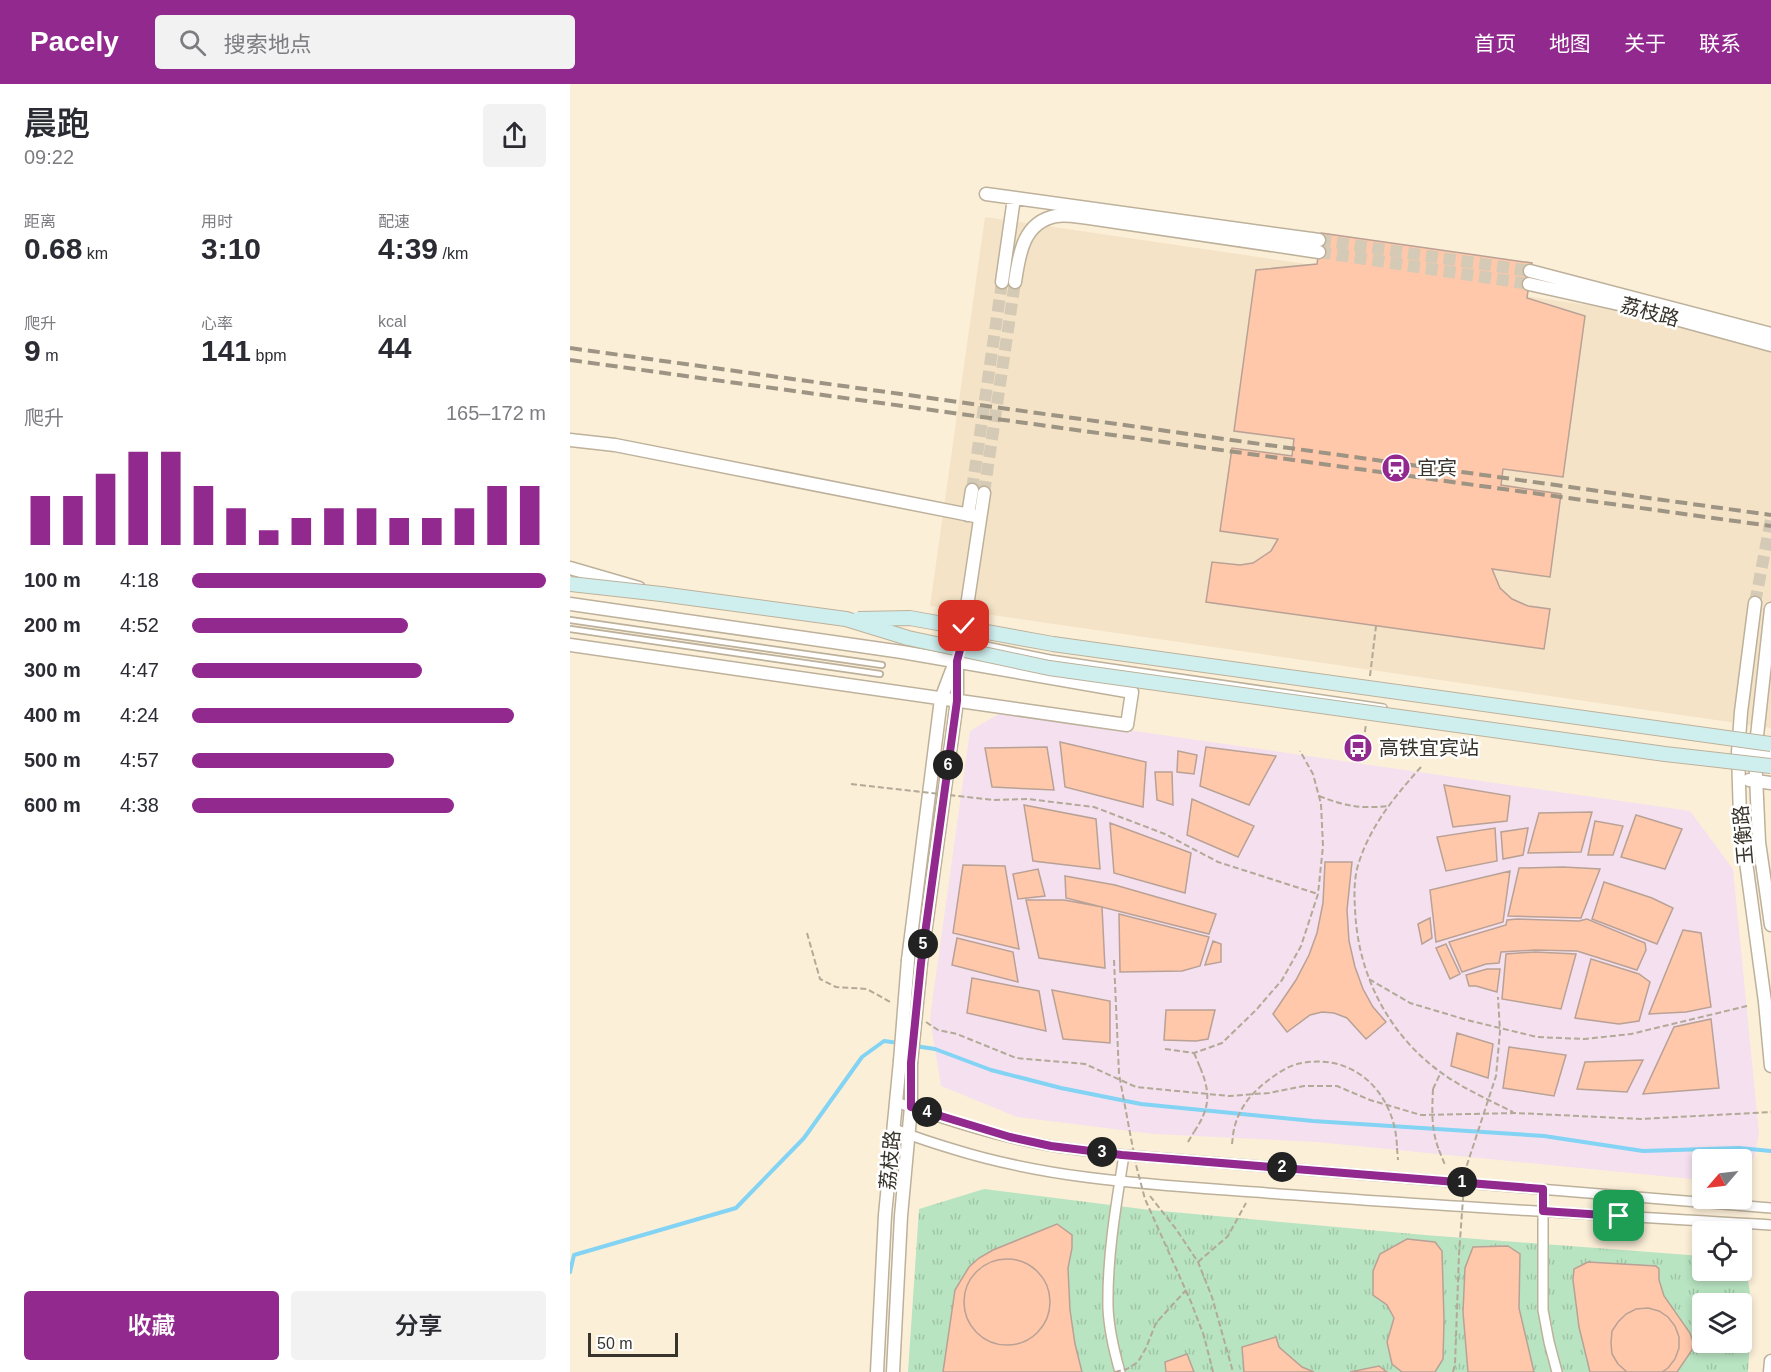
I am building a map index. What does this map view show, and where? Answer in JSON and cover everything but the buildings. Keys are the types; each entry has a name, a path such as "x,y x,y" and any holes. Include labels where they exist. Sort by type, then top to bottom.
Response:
{"main road":[{"path":"570,584 661,594 846,620 908,638 1049,668 1665,754 1771,766"},
{"path":"846,620 910,618 1053,644 1771,744"}],"street":[{"path":"986,194 1319,246 1056,216 1039,223 1027,235 1019,255 1015,282"},
{"path":"1002,282 1014,198"},
{"name":"荔枝路","path":"1771,334 1530,278 1771,345"},
{"path":"570,440 615,445 974,516"},
{"path":"957,661 962,641 978,492"},
{"path":"570,568 661,594"},
{"name":"玉衡路","path":"1755,603 1741,712 1738,756 1742,842 1765,1002 1771,1066"},
{"path":"570,604 957,661 1132,692 1127,725 570,645"},
{"name":"玉衡路","path":"1771,609 1755,754 1759,842 1771,926"},
{"path":"962,641 1061,661 1738,756 1755,754 1771,756"},
{"name":"荔枝路","path":"877,1372 885,1215 893,1128 905,1062 941,699 957,661"},
{"name":"荔枝路","path":"915,962 957,701 957,661"},
{"path":"1739,779 1771,783"},
{"name":"荔枝路","path":"893,1372 901,1216 911,1107 905,1062"},
{"path":"896,1102 1010,1137 1051,1146 1124,1155 1771,1208"},
{"path":"893,1128 909,1135 1004,1163 1047,1172 1120,1181 1327,1198 1771,1225"},
{"path":"1120,1372 1111,1339 1108,1276 1124,1155"},
{"path":"1543,1189 1543,1310 1557,1372"},
{"path":"1770,1372 1771,1361"}],"lane":[{"path":"570,620 882,666"},
{"path":"570,629 880,675"}],"path":[{"path":"1165,1049 1194,1053 1222,1043 1256,1010 1282,980 1301,946 1318,894 1323,846 1321,804 1313,774 1300,751"},
{"path":"1421,767 1388,806 1368,840 1358,864 1354,890 1355,922 1361,956 1375,996 1397,1031 1441,1072 1465,1088 1516,1113"},
{"path":"851,784 994,800 1028,799 1094,807 1165,834 1218,862 1318,894"},
{"path":"1319,796 1339,804 1367,809 1388,806"},
{"path":"807,933 820,979 836,987 867,989 898,1006"},
{"path":"1114,960 1119,1074 1134,1154 1145,1199 1186,1290 1204,1336 1213,1372"},
{"path":"1369,979 1410,1003 1536,1037 1585,1039 1631,1034 1747,1006"},
{"path":"1453,1372 1465,1171 1496,1076 1500,1031 1498,997"},
{"path":"918,1018 938,1030 957,1034 1016,1058 1085,1064 1136,1087 1229,1096 1269,1093 1304,1086 1336,1086 1370,1100 1421,1115 1516,1113 1641,1119 1771,1112"},
{"path":"1188,1142 1200,1123 1208,1100 1205,1080 1194,1053"},
{"path":"1232,1144 1235,1122 1243,1106 1256,1090 1279,1073 1300,1063 1326,1062 1355,1070 1378,1089 1392,1116 1397,1139 1398,1160"},
{"path":"1441,1072 1433,1089 1431,1111 1434,1138 1445,1165"},
{"path":"1150,1196 1198,1262 1212,1297 1233,1372"},
{"path":"1198,1262 1228,1236 1246,1203"},
{"path":"1115,1372 1127,1369 1138,1362 1156,1323 1186,1290"}],"shaded area":[{"path":"985,217 1771,332 1771,728 930,606"},
{"path":"1002,712 1690,811 1733,869 1759,1133 1752,1161 1752,1149 1692,1149 1692,1179 1317,1142 1154,1134 1017,1117 941,1086 930,1018 970,731"}],"green space":[{"path":"984,1189 1150,1210 1425,1235 1692,1255 1692,1281 1748,1281 1750,1293 1692,1293 1692,1353 1749,1353 1748,1372 908,1372 919,1209"}],"waterway":[{"path":"570,1272 574,1255 736,1208 804,1138 862,1057 884,1041 899,1043"},
{"path":"915,1046 935,1049 991,1070 1061,1088 1141,1104 1313,1121 1544,1136 1643,1151 1739,1148 1771,1151"}],"tunnel":[{"path":"1319,240 1530,271"},
{"path":"1319,252 1529,284"},
{"path":"972,490 1002,282"},
{"path":"984,493 1015,282"},
{"path":"1755,603 1771,519"}],"railway":[{"path":"570,348 1771,515"},
{"path":"570,360 1771,526"}],"place":[{"name":"宜宾","path":"1396,468"},
{"name":"高铁宜宾站","path":"1358,748"}],"route":[{"path":"964,626 957,661 957,701 921,963 911,1063 911,1107 976,1128 1051,1146 1124,1155 1543,1189 1543,1211 1619,1216"}]}
